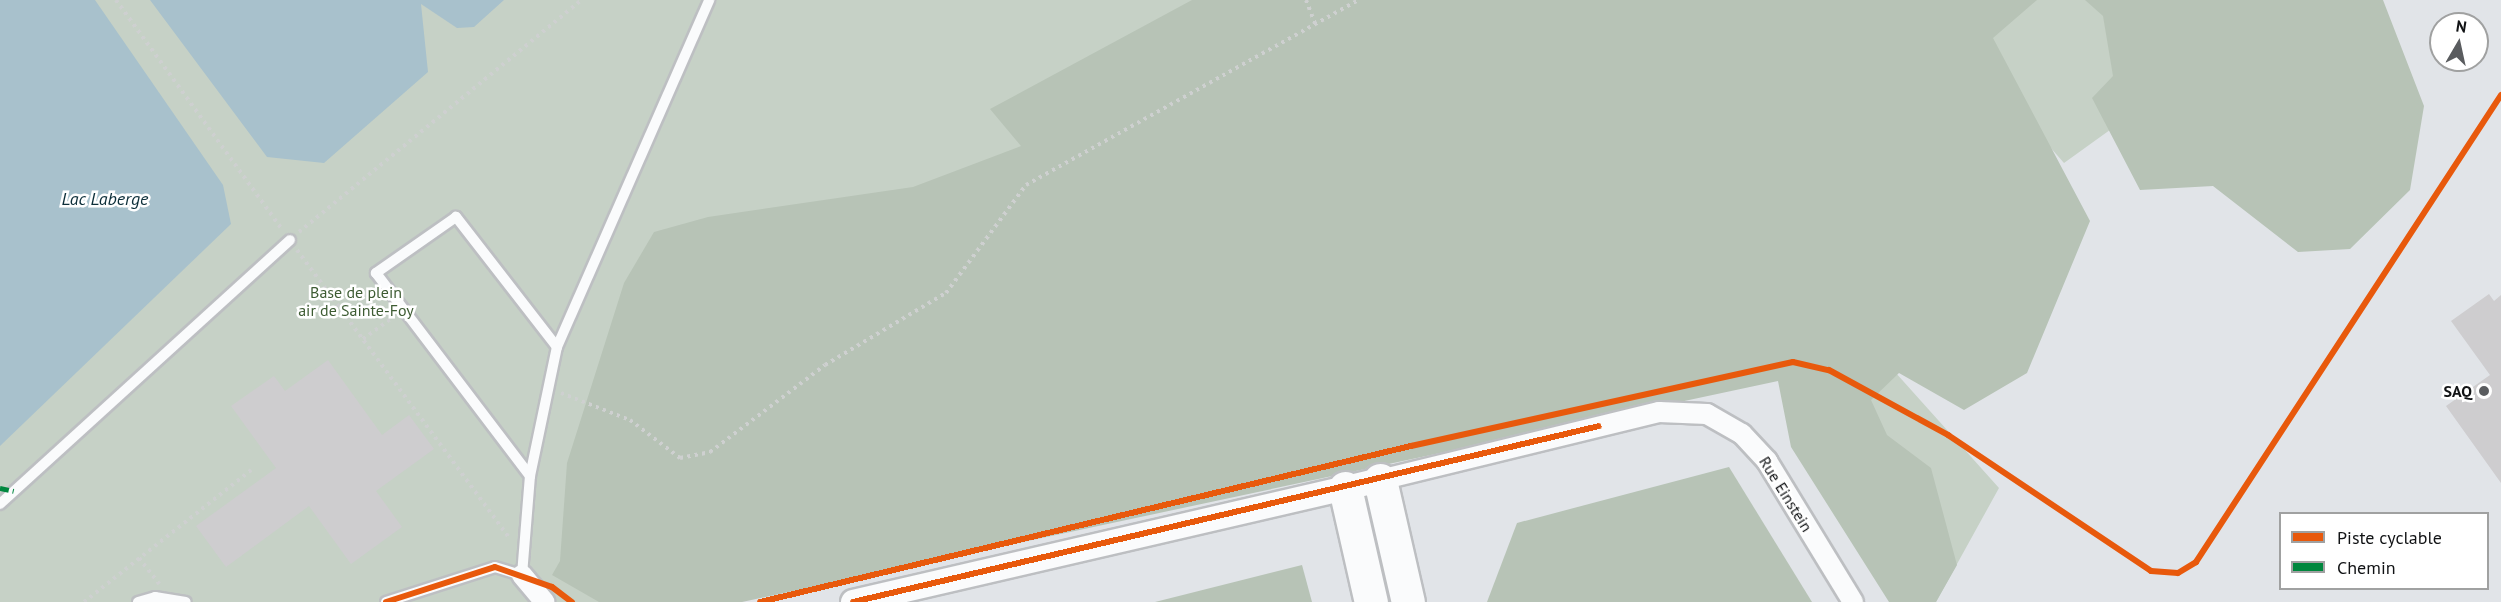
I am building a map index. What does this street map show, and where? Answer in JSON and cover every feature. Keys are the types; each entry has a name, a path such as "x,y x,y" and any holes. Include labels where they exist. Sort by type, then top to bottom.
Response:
{"highway":[{"path":"1380,480 1408,602"},
{"path":"1345,488 1371,602"}],"street":[{"name":"Rue Einstein","path":"853,602 1380,480 1659,412 1707,414 1742,434 1767,460 1853,602"},
{"path":"522,575 545,602"}],"lane":[{"path":"386,602 495,567 522,575 530,476 546,387 557,347 709,0"},
{"path":"530,476 376,273 456,217 557,347"},
{"path":"0,504 290,240"},
{"path":"138,602 170,598 186,602"}],"path":[{"path":"116,0 509,538 522,575"},
{"path":"290,240 581,0"},
{"path":"1306,0 1315,24"},
{"path":"546,387 630,420 681,458 710,452 825,365 946,293 1026,186 1359,0"},
{"path":"363,339 403,309"},
{"path":"84,602 250,470"},
{"path":"139,558 170,598"}],"green space":[{"name":"Base de plein air de Sainte-Foy","path":"0,0 2276,0 2267,17 2064,163 2050,147 1869,343 1999,488 1936,602 1800,343 660,602 0,602"},
{"path":"1192,0 2037,0 1993,38 2090,221 2027,373 1964,410 1899,373 1871,400 1887,435 1931,468 1957,565 1936,602 1889,602 1791,447 1778,381 742,602 599,602 552,575 560,561 567,463 624,283 654,232 708,217 913,187 1021,146 990,109"},
{"path":"2085,0 2383,0 2424,106 2410,190 2350,249 2298,252 2213,186 2140,190 2092,98 2113,76 2103,16"},
{"path":"1729,467 1812,602 1487,602 1517,523"},
{"path":"1302,565 1312,602 1155,602"}],"water":[{"name":"Lac Laberge","path":"0,0 95,0 223,185 231,224 0,446"},
{"path":"150,0 504,0 474,27 457,28 421,4 428,72 324,163 267,157"}],"building":[{"name":"SAQ","path":"2489,294 2494,301 2501,295 2501,483 2446,406 2490,375 2451,321"},
{"path":"328,360 382,435 409,415 434,449 376,491 402,527 351,564 309,506 226,567 196,526 276,468 231,406 274,376 285,391"}],"marked path":[{"path":"0,488 14,491"}],"cycle path":[{"path":"760,602 1411,446 1793,362 1829,370 1948,435 2151,571 2178,573 2196,562 2501,95"},
{"path":"853,602 1599,426"},
{"path":"386,602 495,567 552,587 572,602"}],"place":[{"name":"SAQ","path":"2484,391"}]}
